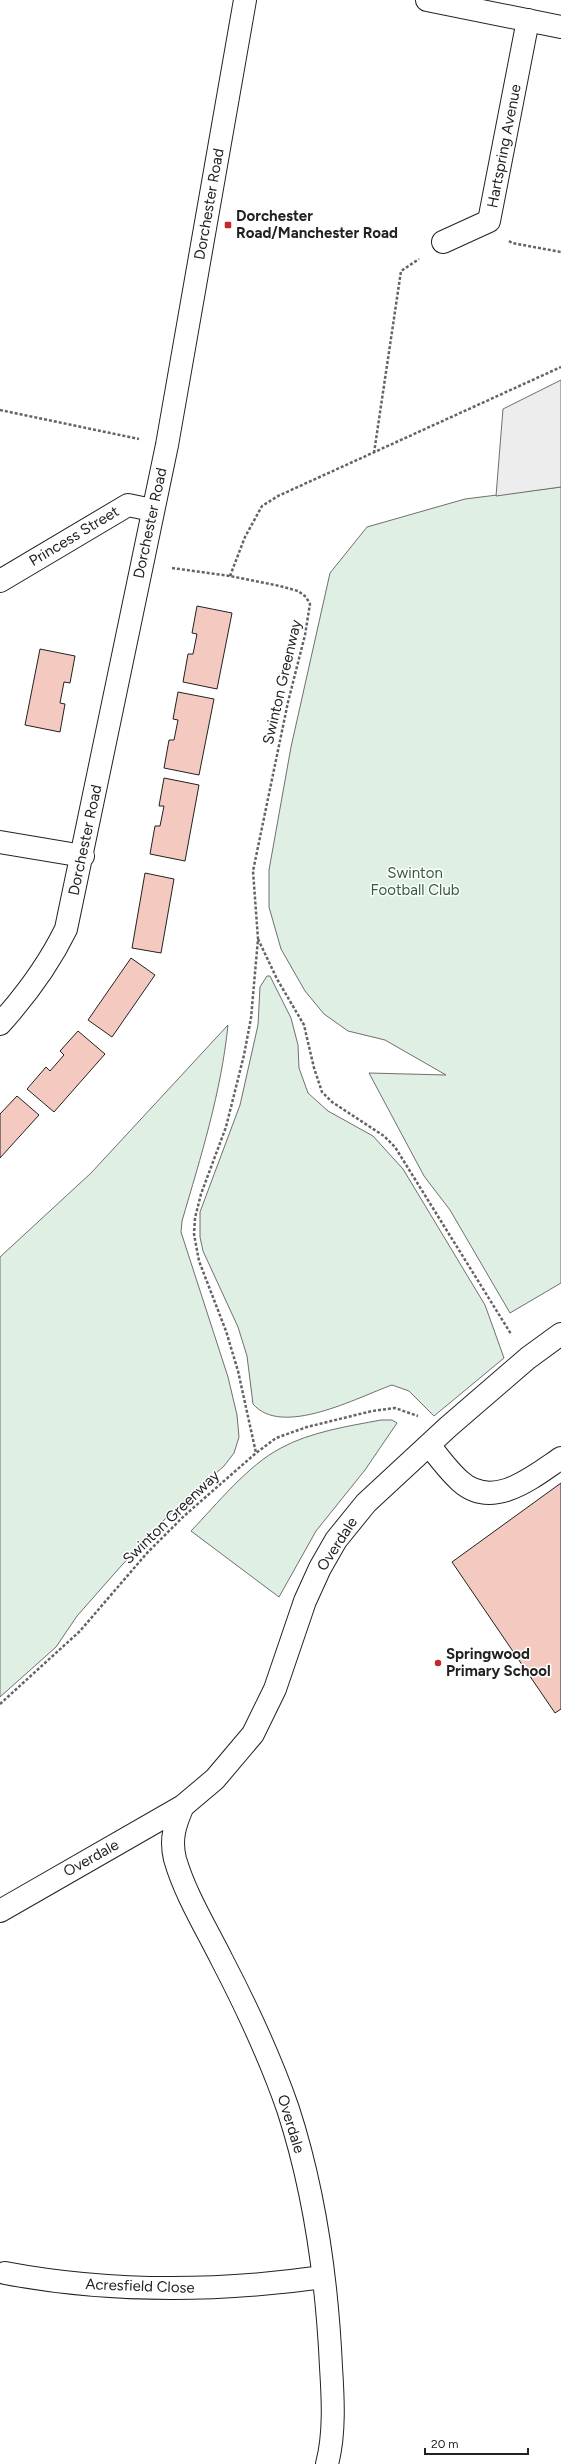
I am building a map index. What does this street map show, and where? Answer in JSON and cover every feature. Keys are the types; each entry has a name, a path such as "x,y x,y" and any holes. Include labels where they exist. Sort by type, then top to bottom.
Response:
{"street":[{"name":"Dorchester Road","path":"0,1024 25,996 54,953 66,929 83,856 152,510 167,445 245,0"},
{"path":"427,0 561,27"},
{"name":"Hartspring Avenue","path":"443,242 489,221 528,20"},
{"name":"Princess Street","path":"0,580 128,505 152,510"},
{"path":"0,842 83,856"},
{"name":"Overdale","path":"0,1911 184,1806 215,1779 253,1734 275,1688 305,1601 320,1568 336,1540 366,1503 430,1446 448,1427 528,1358 561,1334"},
{"path":"430,1446 460,1482 476,1491 494,1493 515,1488 561,1458"},
{"name":"Overdale","path":"184,1806 174,1827 175,1859 189,1894 266,2048 288,2109 312,2200 323,2277 332,2386 332,2429 327,2464"},
{"name":"Acresfield Close","path":"5,2273 45,2281 164,2290 267,2285 323,2277"}],"path":[{"path":"489,221 512,243 561,252"},
{"path":"374,453 402,271 443,242"},
{"path":"230,576 245,537 262,506 561,367"},
{"path":"0,410 167,445"},
{"name":"Swinton Greenway","path":"141,566 178,568 230,576 298,591 306,597 310,604 305,635 288,702 255,858 253,886 258,939"},
{"path":"258,939 277,978 304,1025 322,1092 332,1102 384,1136 395,1147 494,1309 528,1358"},
{"path":"256,1453 238,1371 226,1331 198,1261 194,1234 195,1218 201,1194 226,1127 242,1061 251,1018 258,939"},
{"name":"Swinton Greenway","path":"0,1704 80,1631 147,1553 184,1516 256,1453 276,1438 307,1427 372,1411 395,1408"}],"green space":[{"name":"Swinton Football Club","path":"561,487 561,1283 510,1313 450,1210 424,1176 369,1073 446,1075 385,1040 348,1031 324,1014 305,991 281,949 269,907 269,870 291,747 330,573 367,527 465,499"},
{"path":"267,976 270,976 291,1018 298,1045 299,1068 308,1093 328,1111 373,1136 403,1169 485,1305 504,1358 434,1416 409,1391 392,1385 321,1412 301,1416 282,1417 266,1413 253,1404 247,1356 238,1327 203,1251 200,1237 200,1212 240,1105 258,1025 260,987"},
{"path":"228,1025 221,1075 203,1148 182,1221 181,1232 228,1377 237,1415 239,1437 234,1453 224,1466 166,1518 122,1565 77,1616 56,1647 0,1697 0,1257 91,1173"},
{"path":"381,1420 392,1420 397,1423 365,1470 316,1531 279,1597 191,1531 222,1497 257,1464 269,1455 292,1442 304,1438 343,1427"}],"shaded area":[{"path":"561,380 561,487 496,496 503,409"}],"building":[{"path":"197,606 232,613 217,689 183,682 188,654 193,654 197,634 192,633"},
{"path":"40,649 75,656 70,683 64,682 60,703 65,704 60,732 25,725"},
{"path":"178,692 214,699 199,775 164,768 169,740 174,740 178,720 173,719"},
{"path":"164,778 199,785 185,861 150,854 155,826 160,826 164,806 159,806"},
{"path":"145,873 174,879 161,953 132,948"},
{"path":"131,958 155,975 112,1037 88,1020"},
{"path":"78,1031 105,1054 54,1112 27,1089 46,1067 50,1071 64,1055 60,1051"},
{"path":"17,1096 39,1115 0,1158 0,1114"},
{"path":"561,1483 561,1709 555,1713 452,1562"}],"place":[{"name":"Dorchester Road/Manchester Road","path":"228,225"},
{"name":"Springwood Primary School","path":"438,1663"}]}
